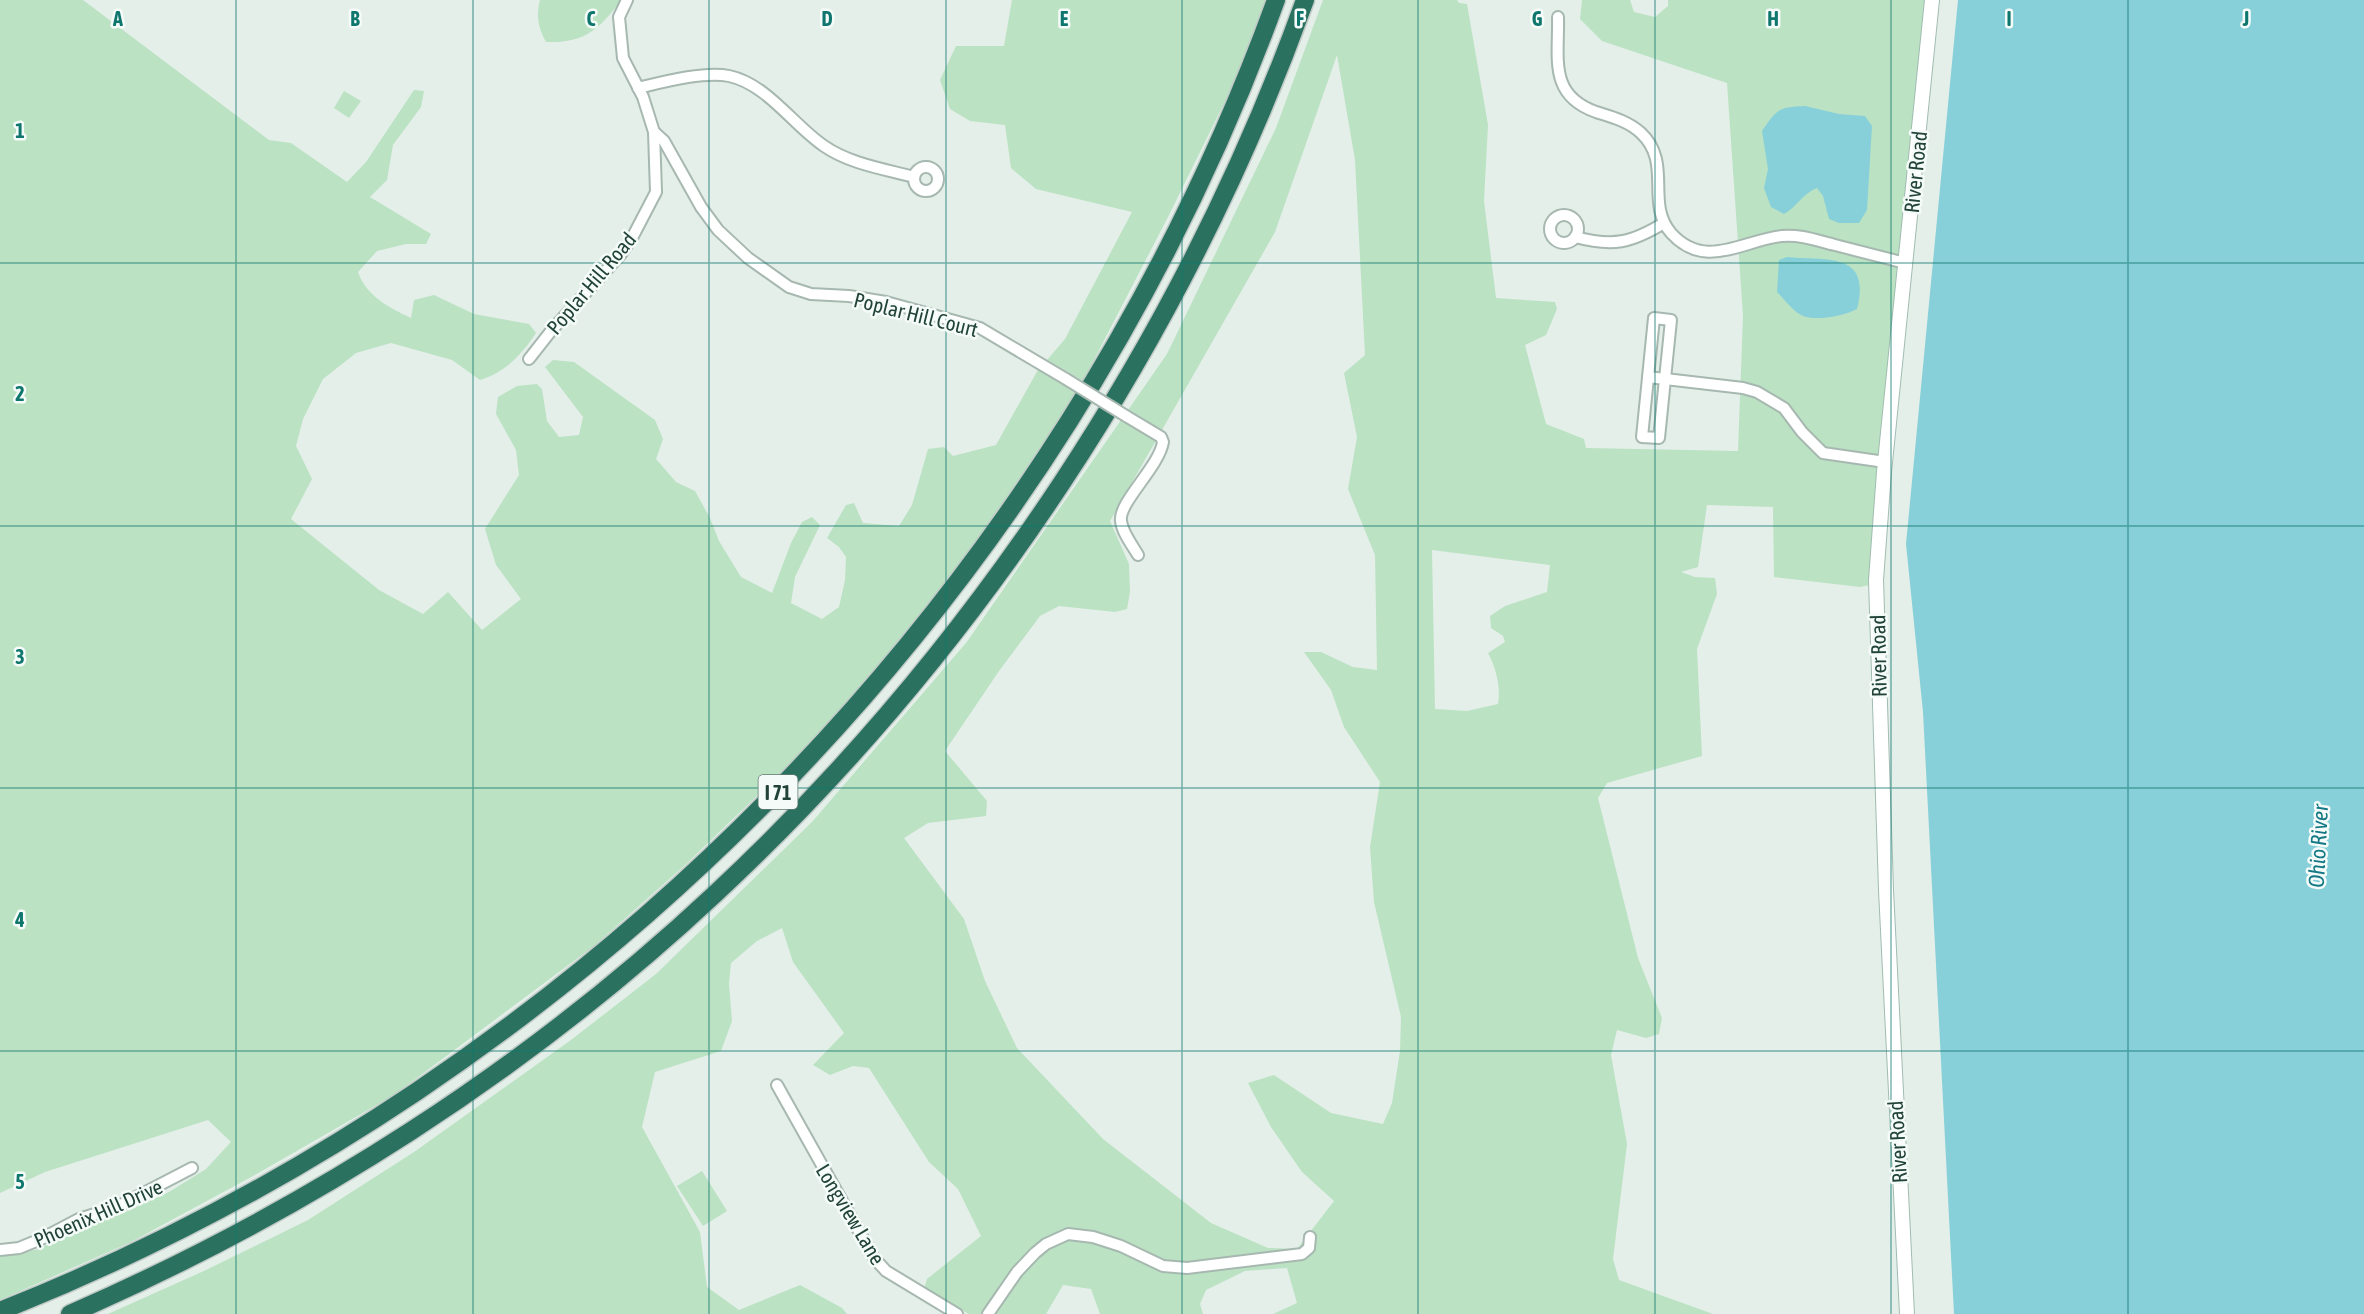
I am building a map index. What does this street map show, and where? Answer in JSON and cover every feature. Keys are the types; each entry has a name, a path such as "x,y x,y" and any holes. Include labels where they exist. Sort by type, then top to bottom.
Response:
{"highway":[{"name":"I 71","path":"0,1311 186,1227 291,1170 400,1103 502,1032 586,968 696,872 817,752 911,642 1011,510 1057,441 1110,354 1176,232 1234,106 1276,0"},
{"name":"I 71","path":"70,1314 171,1267 297,1200 386,1148 465,1095 544,1037 654,948 714,896 807,804 941,648 1028,532 1094,433 1139,357 1219,206 1265,102 1305,0"}],"street":[{"name":"Poplar Hill Road","path":"529,359 550,332 621,254 656,192 654,132 638,88 623,58 619,17 627,0"},
{"name":"River Road","path":"1907,1314 1888,936 1876,580 1932,0"},
{"path":"1558,17 1557,68 1563,88 1574,101 1624,121 1647,140 1659,166 1658,206 1664,223 1687,245 1710,252 1730,250 1783,236 1793,236 1905,263"},
{"path":"638,88 709,75 729,76 755,87 825,147 852,160 914,177"},
{"name":"Poplar Hill Court","path":"654,132 664,141 701,207 718,230 748,258 789,287 811,294 849,296 886,302 980,328 1161,437 1163,442 1157,460 1121,513 1122,526 1138,555"},
{"path":"1575,237 1603,243 1618,243 1644,235 1664,223"},
{"path":"1654,318 1671,320 1659,438 1642,437 1648,377 1654,318"},
{"path":"1648,377 1743,388 1757,392 1784,408 1808,439 1823,453 1886,462"},
{"name":"Longview Lane","path":"777,1084 881,1267 957,1314"},
{"name":"Phoenix Hill Drive","path":"0,1250 19,1248 42,1239 79,1219 117,1207 192,1168"},
{"path":"988,1314 1017,1272 1035,1253 1046,1244 1068,1234 1094,1237 1163,1266 1186,1268 1302,1254 1309,1248 1310,1237"}],"green space":[{"path":"0,0 83,0 269,140 291,143 347,182 366,162 414,90 424,91 421,107 393,145 387,180 370,197 431,234 426,244 406,244 377,251 358,272 373,294 411,318 414,300 434,295 474,314 529,324 536,333 505,368 480,380 452,360 391,343 356,353 323,379 303,419 296,446 312,479 291,519 379,590 423,614 448,592 482,630 521,599 496,565 485,529 519,475 516,450 496,414 498,397 517,386 537,384 542,389 547,421 559,437 579,435 583,417 545,367 553,360 574,362 655,420 663,439 656,459 676,482 695,491 710,518 719,541 741,577 772,593 791,543 802,522 812,517 820,525 795,577 791,603 822,619 839,607 845,580 846,557 839,547 827,538 846,505 854,503 863,523 899,526 912,505 928,449 944,447 953,456 996,445 1039,368 1078,391 953,577 813,742 685,865 594,946 394,1095 253,1176 131,1242 0,1300 0,1257 39,1249 86,1224 121,1214 169,1192 206,1169 231,1142 208,1120 45,1172 0,1193"},
{"path":"540,0 622,0 606,19 582,37 560,42 546,42 538,21"},
{"path":"1012,0 1267,0 1238,75 1083,381 1047,360 1065,339 1132,212 1036,189 1011,168 1005,125 970,121 950,109 940,80 956,46 1004,46"},
{"path":"1323,0 1457,0 1459,3 1467,4 1488,125 1484,201 1496,298 1555,302 1557,309 1546,335 1525,345 1546,424 1584,439 1586,448 1738,451 1743,316 1727,83 1602,41 1580,19 1582,0 1630,0 1634,12 1655,17 1668,6 1668,0 1928,0 1914,107 1874,511 1872,581 1870,585 1860,587 1774,577 1773,507 1707,505 1698,567 1681,572 1695,577 1715,578 1717,594 1697,649 1702,756 1607,783 1598,798 1638,958 1662,1018 1659,1034 1646,1038 1617,1030 1611,1055 1627,1144 1613,1259 1619,1280 1713,1314 1273,1314 1297,1303 1287,1268 1245,1271 1206,1290 1200,1304 1203,1314 1100,1314 1091,1289 1063,1285 1046,1314 969,1314 924,1289 927,1279 981,1236 958,1189 929,1162 869,1068 853,1066 830,1075 813,1065 844,1033 793,962 782,928 757,941 731,963 729,984 732,1021 721,1051 655,1072 642,1127 700,1232 707,1287 739,1310 800,1285 842,1308 847,1314 108,1314 206,1270 308,1220 414,1152 571,1040 656,974 812,822 966,643 1167,354 1276,128","holes":["1337,55 1355,160 1365,355 1344,373 1357,437 1348,489 1375,555 1377,670 1353,667 1321,652 1304,652 1331,690 1344,727 1380,782 1370,847 1374,902 1401,1017 1400,1051 1392,1103 1383,1124 1331,1113 1274,1075 1248,1083 1271,1127 1302,1172 1334,1201 1297,1249 1268,1248 1211,1223 1103,1139 1017,1048 985,981 964,919 904,838 928,823 986,816 987,801 945,751 999,671 1040,616 1059,606 1115,612 1127,609 1130,592 1129,564 1110,521 1275,232","1432,550 1550,565 1547,592 1505,606 1490,616 1491,628 1503,636 1505,642 1488,653 1497,678 1498,704 1467,711 1435,709"]},
{"path":"344,91 361,101 349,118 334,108"},
{"path":"702,1171 727,1211 703,1226 677,1186"}],"water":[{"name":"Ohio River","path":"1958,0 2364,0 2364,1314 1954,1314 1923,712 1906,544"},
{"path":"1805,106 1839,114 1865,116 1872,126 1867,210 1859,223 1839,223 1829,219 1823,196 1817,188 1784,214 1771,207 1764,188 1768,169 1762,131 1779,111 1789,107"},
{"path":"1787,257 1830,260 1852,268 1858,277 1860,290 1857,309 1837,316 1821,318 1807,317 1798,313 1777,292 1779,260"}]}
